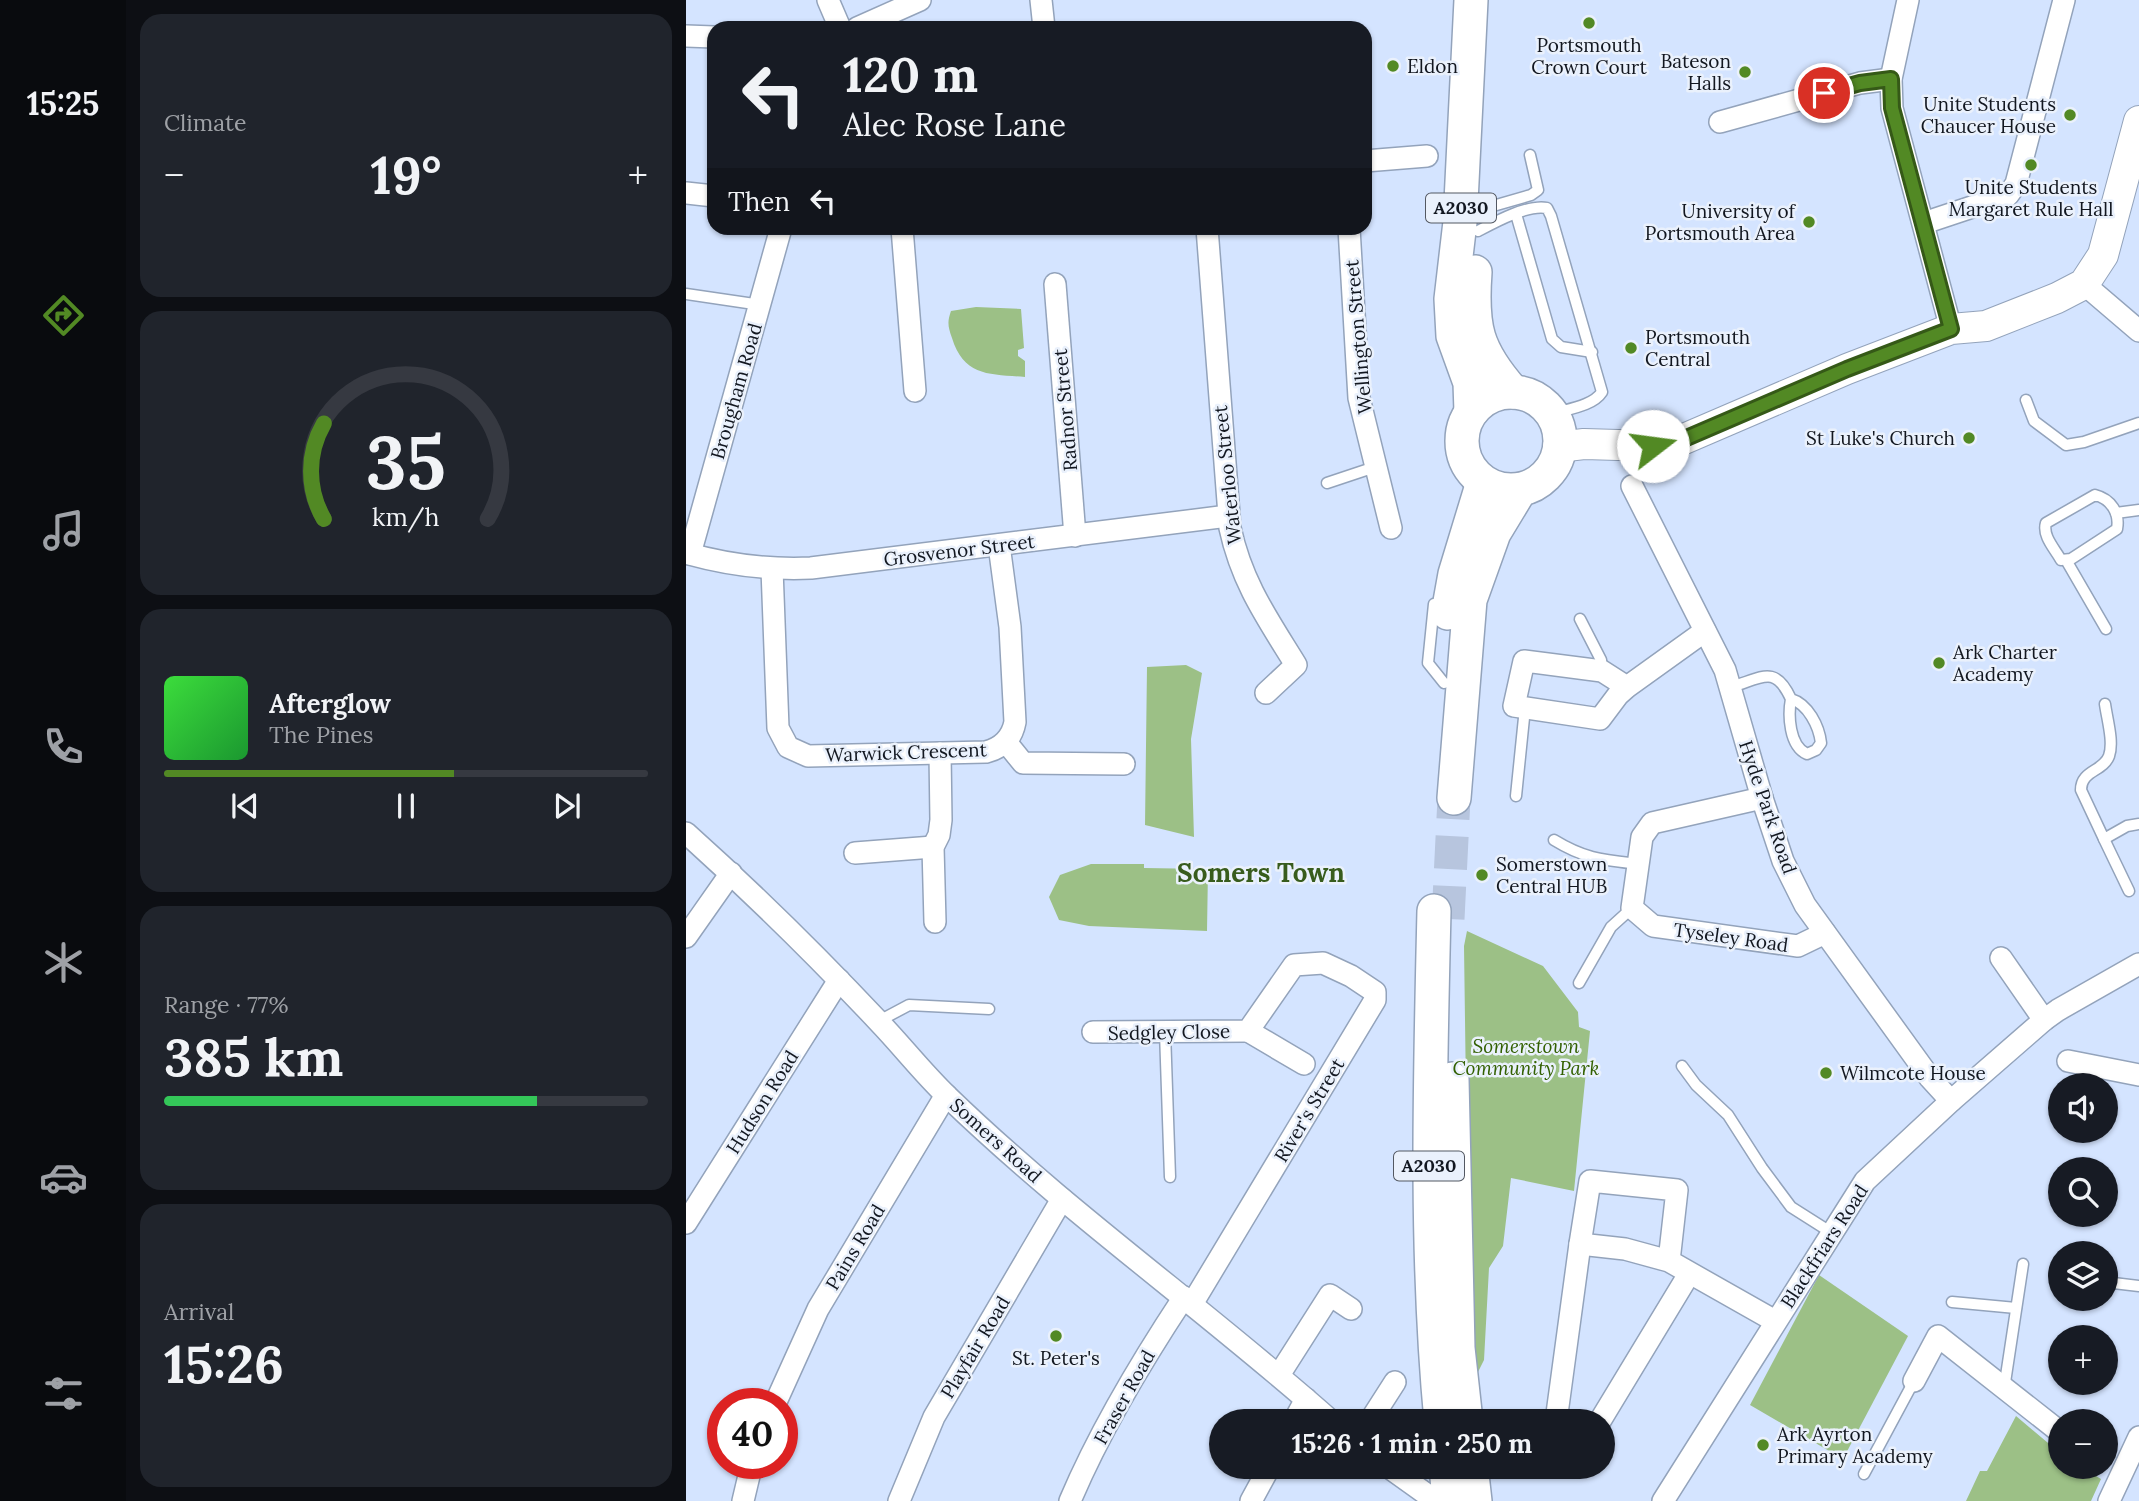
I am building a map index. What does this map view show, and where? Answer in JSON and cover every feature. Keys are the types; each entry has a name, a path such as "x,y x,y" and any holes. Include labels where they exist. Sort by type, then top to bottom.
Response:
{"main road":[{"name":"A2030","path":"1471,0 1460,222 1451,299 1453,336 1470,383 1471,412"},
{"name":"A2030","path":"1489,0 1474,284 1478,337 1492,367 1513,392"},
{"path":"1513,392 1538,400 1552,414 1559,431 1557,459 1547,475 1534,485 1520,490 1498,489 1483,482 1470,469 1462,444 1463,429 1471,412 1480,402 1501,393 1513,392"},
{"path":"1483,482 1463,527 1445,629 1448,794 1470,600 1494,533 1520,490"},
{"name":"A2030","path":"1440,1409 1434,1344 1429,1177 1441,915 1458,1348 1465,1409"},
{"path":"1447,1479 1449,1501"},
{"path":"1472,1479 1475,1501"}],"street":[{"path":"828,0 836,21"},
{"path":"873,21 920,0"},
{"path":"1041,0 1043,21"},
{"path":"1908,0 1891,79 1892,108 1951,329"},
{"path":"1924,223 2008,195 2015,184 2064,0"},
{"path":"686,36 707,37"},
{"path":"1720,122 1860,83 1891,79"},
{"path":"1558,447 1584,444 1653,446 1684,439 1847,369 1951,329 1986,326 2057,298 2084,284 2103,255 2139,121"},
{"path":"1372,160 1427,156"},
{"path":"686,194 707,196"},
{"name":"Brougham Road","path":"688,553 779,235"},
{"path":"903,235 915,391"},
{"name":"Waterloo Street","path":"1208,235 1228,516 1236,558 1251,592 1296,665 1266,693"},
{"name":"Wellington Street","path":"1349,235 1359,398 1391,528"},
{"path":"2084,284 2139,331"},
{"name":"Radnor Street","path":"1055,285 1075,536"},
{"name":"Hyde Park Road","path":"1632,486 1726,670 1783,861 1805,905 1930,1078 1951,1101"},
{"name":"Grosvenor Street","path":"688,553 725,564 772,569 811,568 1228,516"},
{"name":"Warwick Crescent","path":"772,569 778,728 788,747 808,756 986,752 1006,742 1015,722 1010,627 999,545"},
{"path":"1627,687 1602,671 1524,661 1514,706 1600,719 1627,687 1706,631"},
{"path":"1006,742 1023,763 1124,764"},
{"path":"935,922 933,848 939,835 941,820 940,753"},
{"path":"1632,908 1642,838 1652,823 1762,797"},
{"name":"Somers Road","path":"686,833 731,873 839,981 946,1095 1062,1199 1317,1409"},
{"path":"855,853 933,848"},
{"path":"686,937 731,873"},
{"name":"Tyseley Road","path":"1632,908 1653,926 1759,941 1798,946 1825,933"},
{"path":"2001,958 2044,1020"},
{"name":"River's Street","path":"1188,1300 1375,1000 1374,992 1367,986 1323,963 1294,965"},
{"name":"Blackfriars Road","path":"1663,1501 1865,1181 2044,1020 2139,964"},
{"name":"Sedgley Close","path":"1093,1032 1248,1031 1294,965"},
{"name":"Hudson Road","path":"686,1223 839,981"},
{"path":"1248,1031 1304,1064"},
{"path":"2068,1061 2139,1074"},
{"name":"Pains Road","path":"782,1388 818,1309 946,1095"},
{"path":"1558,1409 1590,1181 1677,1190 1669,1261"},
{"name":"Playfair Road","path":"899,1501 934,1417 1062,1199"},
{"path":"1580,1244 1625,1250 1669,1261 1775,1321"},
{"path":"1607,1409 1689,1274"},
{"path":"1279,1375 1330,1295 1351,1310"},
{"name":"Fraser Road","path":"1070,1501 1084,1469 1153,1344 1188,1300"},
{"path":"1914,1381 1938,1336 2048,1423"},
{"path":"1378,1409 1395,1382"},
{"path":"1301,1409 1306,1399"},
{"path":"2109,1501 2139,1437"},
{"path":"2118,1464 2125,1468"},
{"path":"743,1501 748,1479"},
{"path":"1251,1501 1263,1479"},
{"path":"1405,1479 1436,1501"}],"lane":[{"path":"1478,220 1538,190 1530,155"},
{"path":"1478,220 1516,214 1540,206 1547,208 1602,392 1598,397 1552,414"},
{"path":"1516,214 1552,339 1561,346 1592,352"},
{"path":"686,294 761,305"},
{"path":"2026,400 2034,421 2066,445 2084,442 2139,423"},
{"path":"1327,483 1375,467"},
{"path":"2095,495 2107,500 2116,513 2118,529 2113,534 2066,560 2061,560 2047,536 2046,523 2095,495"},
{"path":"2116,513 2139,510"},
{"path":"2066,560 2106,629"},
{"path":"1436,596 1428,663 1444,683"},
{"path":"1580,619 1601,660 1602,671"},
{"path":"1731,687 1775,676 1783,682 1791,699 1789,711 1796,743 1801,751 1807,754 1816,751 1821,743 1820,734 1801,702 1791,699"},
{"path":"2105,704 2109,757 2104,765 2084,776 2081,789 2130,891"},
{"path":"1516,796 1525,708"},
{"path":"2104,839 2127,826 2139,824"},
{"path":"1554,840 1573,852 1596,860 1638,864"},
{"path":"1579,983 1611,927 1632,908"},
{"path":"878,1021 909,1005 989,1009"},
{"path":"1165,1032 1170,1177"},
{"path":"1682,1066 1696,1085 1728,1115 1791,1207 1832,1233"},
{"path":"2004,1388 2022,1264"},
{"path":"2118,1284 2139,1286"},
{"path":"1952,1302 2016,1308"},
{"path":"1864,1475 1914,1381"}],"green space":[{"path":"976,307 1021,309 1024,348 1018,350 1018,356 1025,361 1025,377 980,371 971,367 957,351 948,324 951,311"},
{"path":"1186,665 1202,673 1191,739 1194,837 1145,825 1147,667"},
{"path":"1091,864 1144,864 1144,868 1208,869 1207,931 1089,926 1059,920 1049,897 1060,875"},
{"name":"Somerstown Community Park","path":"1467,931 1543,966 1578,1012 1579,1027 1590,1031 1574,1191 1511,1178 1503,1246 1489,1268 1484,1360 1470,1388 1464,946"},
{"path":"1819,1275 1908,1336 1843,1459 1750,1405"},
{"path":"2016,1416 2048,1443 2048,1479 2101,1479 2091,1501 1966,1501 1980,1471 1987,1471"}],"tunnel":[{"path":"1448,919 1454,798"}],"place":[{"name":"Portsmouth Crown Court","path":"1589,23"},
{"name":"Eldon","path":"1393,66"},
{"name":"Bateson Halls","path":"1745,72"},
{"name":"Unite Students Chaucer House","path":"2070,115"},
{"name":"Unite Students Margaret Rule Hall","path":"2031,165"},
{"name":"University of Portsmouth Area","path":"1809,222"},
{"name":"Portsmouth Central","path":"1631,348"},
{"name":"St Luke's Church","path":"1969,438"},
{"name":"Ark Charter Academy","path":"1939,663"},
{"name":"Somerstown Central HUB","path":"1482,875"},
{"name":"Wilmcote House","path":"1826,1073"},
{"name":"St. Peter's","path":"1056,1336"},
{"name":"Ark Ayrton Primary Academy","path":"1763,1445"}],"district":[{"name":"Somers Town","path":"1261,873"}],"route":[{"path":"1653,446 1684,439 1847,369 1951,329 1892,108 1891,79 1860,83 1824,93"}]}
